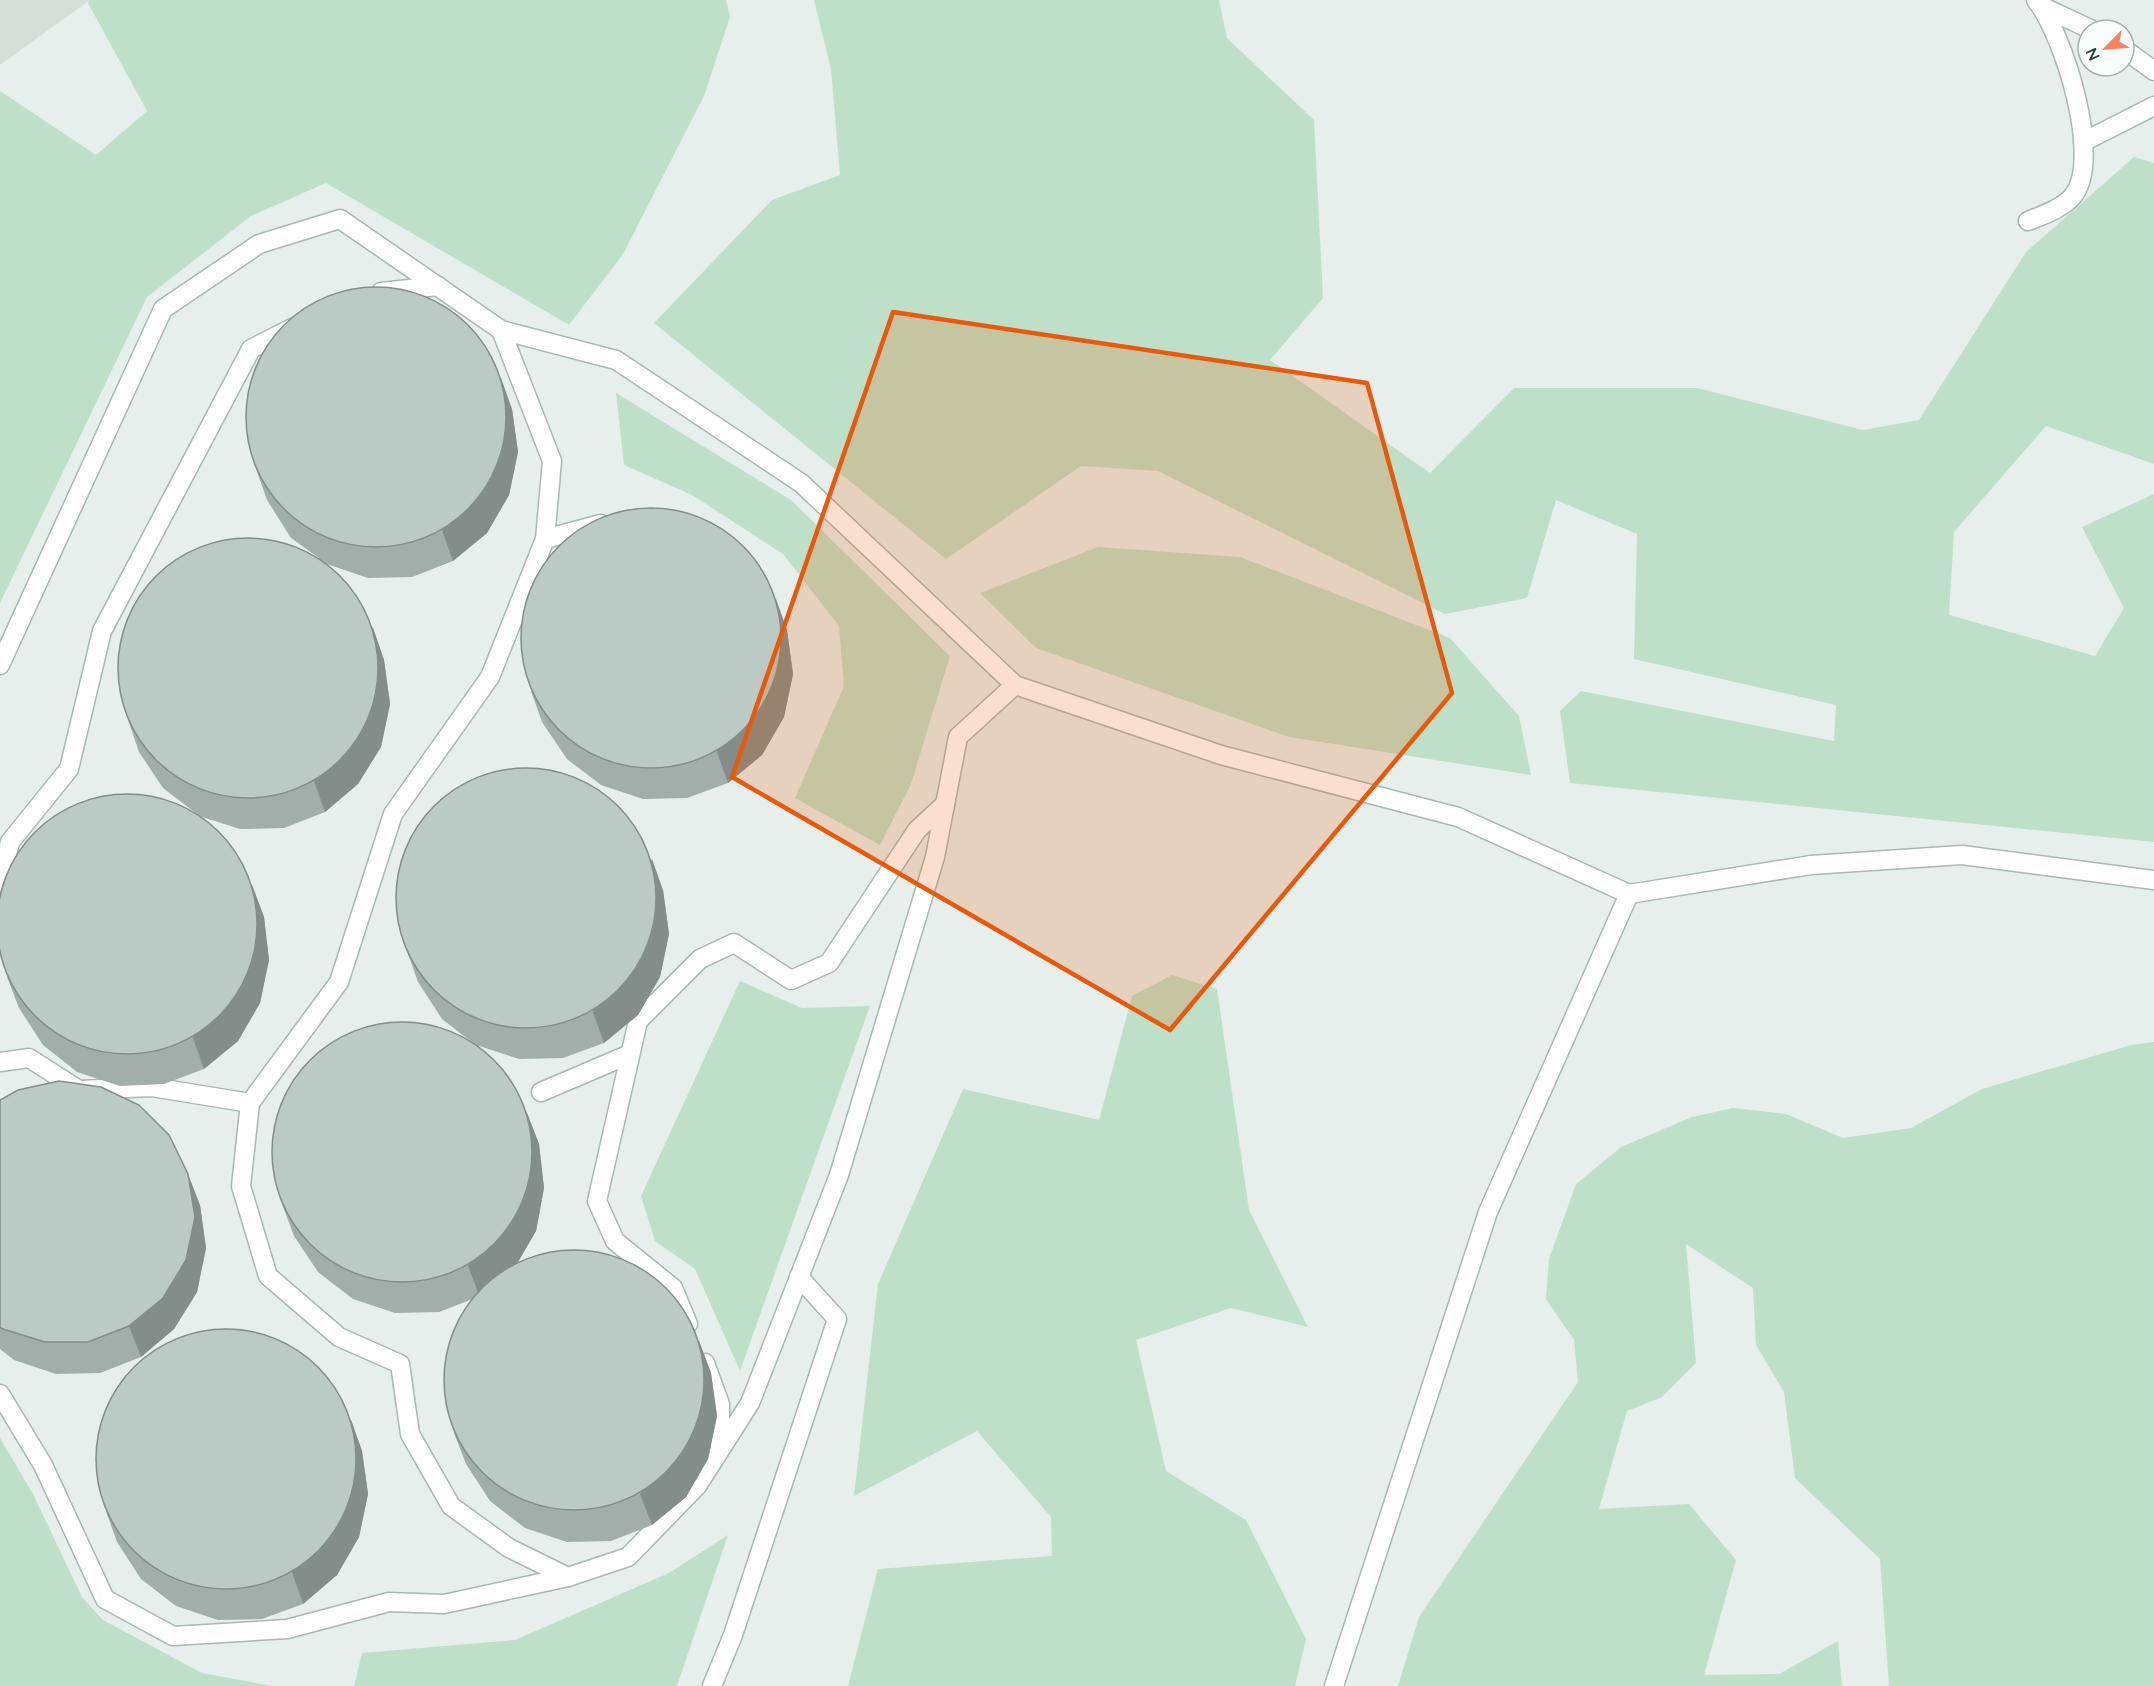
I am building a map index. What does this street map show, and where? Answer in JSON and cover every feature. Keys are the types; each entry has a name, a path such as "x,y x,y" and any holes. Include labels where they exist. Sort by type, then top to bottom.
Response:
{"lane":[{"path":"2038,3 2076,22"},
{"path":"2028,221 2054,211 2073,196 2085,167 2083,128 2063,50 2038,3"},
{"path":"2136,58 2154,71"},
{"path":"2083,142 2154,105"},
{"path":"0,665 163,309 260,244 339,219 501,330 616,360 801,483 1015,685 1221,755 1458,817 1629,894 1811,865 1962,855 2154,880"},
{"path":"360,294 438,286"},
{"path":"0,883 10,842 69,768 102,631 251,350 310,319"},
{"path":"501,330 552,461 545,539 490,677 393,814 339,982 250,1103 241,1186 268,1276 339,1336 400,1364 410,1434 451,1506 509,1548 568,1577"},
{"path":"545,539 624,518"},
{"path":"0,1394 43,1465 105,1599 173,1636 287,1629 389,1602 444,1604 568,1577 628,1557 697,1486 750,1403 839,1175 935,857 958,737 1015,685"},
{"path":"720,1450 720,1404 673,1288 615,1241 597,1201 638,1021 700,959 734,943 791,980 829,963 917,830 945,804"},
{"path":"1335,1686 1488,1212 1629,894"},
{"path":"541,1092 630,1054"},
{"path":"0,1062 29,1058 80,1090 152,1087 250,1103"},
{"path":"712,1686 733,1635 837,1319 799,1277"}],"highlighted area":[{"path":"893,312 1367,383 1452,693 1170,1030 732,777"}],"shaded area":[{"path":"0,0 90,0 0,65"}],"green space":[{"path":"90,0 726,0 730,17 704,96 623,254 569,325 326,183 251,216 147,297 0,603 0,91 96,155 147,111 88,3"},
{"path":"814,0 1219,0 1227,38 1314,120 1323,298 1270,360 1430,473 1514,388 1697,388 1863,430 1919,420 2026,252 2134,157 2154,163 2154,464 2046,426 1954,532 1949,615 2095,656 2124,608 2082,527 2154,494 2154,842 1570,783 1560,711 1581,691 1834,741 1836,705 1634,659 1637,534 1556,500 1527,598 1445,614 1158,471 1081,466 946,559 654,323 772,200 840,175 831,69"},
{"path":"616,393 791,500 950,656 911,784 880,845 795,798 844,686 839,626 783,554 692,495 624,465"},
{"path":"1098,547 1240,557 1450,638 1519,716 1531,775 1289,737 1036,648 980,593"},
{"path":"1172,975 1217,989 1249,1210 1308,1327 1231,1308 1136,1340 1166,1471 1246,1520 1306,1639 1295,1686 848,1686 878,1569 1052,1556 1051,1517 977,1431 854,1496 878,1284 963,1089 1099,1120 1132,996"},
{"path":"740,981 802,1008 870,1006 740,1371 695,1269 655,1241 641,1196"},
{"path":"2154,1042 2154,1686 1889,1686 1880,1559 1795,1478 1784,1392 1756,1345 1753,1288 1686,1244 1696,1363 1662,1397 1627,1411 1599,1509 1689,1504 1736,1560 1704,1675 1779,1674 1838,1641 1842,1686 1398,1686 1419,1617 1578,1382 1574,1340 1546,1299 1549,1259 1576,1184 1621,1147 1692,1117 1733,1108 1786,1114 1843,1138 1911,1128 1982,1089 2131,1045"},
{"path":"0,1438 33,1494 82,1597 103,1620 202,1673 272,1686 0,1686"},
{"path":"728,1535 677,1686 354,1686 362,1653 515,1640 669,1573"}],"building":[{"path":"376,287 401,289 437,302 459,316 477,334 496,367 504,392 506,417 504,442 491,478 477,500 459,518 426,537 401,545 376,547 351,545 315,532 293,518 275,500 256,467 248,442 246,417 248,392 261,356 275,334 293,316 326,297 351,289"},
{"path":"651,508 676,510 712,523 734,537 752,555 771,588 779,613 781,638 779,663 766,699 752,721 734,739 701,758 676,766 651,768 626,766 590,753 568,739 550,721 531,688 523,663 521,638 523,613 536,577 550,555 568,537 601,518 626,510"},
{"path":"248,538 273,540 298,548 320,560 340,576 356,596 368,618 376,643 378,668 376,693 368,718 356,740 340,760 320,776 298,788 273,796 248,798 223,796 198,788 176,776 156,760 140,740 128,718 120,693 118,668 120,643 128,618 140,596 156,576 176,560 198,548 223,540"},
{"path":"526,768 551,770 576,778 598,790 618,806 634,826 646,848 654,873 656,898 654,923 646,948 634,970 618,990 598,1006 576,1018 551,1026 526,1028 501,1026 476,1018 454,1006 434,990 418,970 406,948 398,923 396,898 398,873 406,848 418,826 434,806 454,790 476,778 501,770"},
{"path":"127,794 152,797 177,804 199,816 219,832 235,852 247,874 254,899 257,924 254,949 247,974 235,996 219,1016 199,1032 177,1044 152,1051 127,1054 102,1051 77,1044 55,1032 35,1016 19,996 7,974 0,949 -3,924 0,899 7,874 19,852 35,832 55,816 77,804 102,797"},
{"path":"402,1022 427,1024 463,1037 485,1051 503,1069 522,1102 530,1127 532,1152 530,1177 517,1213 503,1235 485,1253 452,1272 427,1280 402,1282 377,1280 341,1267 319,1253 301,1235 282,1202 274,1177 272,1152 274,1127 287,1091 301,1069 319,1051 352,1032 377,1024"},
{"path":"59,1081 101,1087 139,1105 169,1135 188,1174 195,1217 186,1260 163,1298 129,1326 88,1342 45,1342 0,1327 0,1100 18,1090"},
{"path":"574,1250 599,1252 635,1265 657,1279 675,1297 694,1330 702,1355 704,1380 702,1405 689,1441 675,1463 657,1481 624,1500 599,1508 574,1510 549,1508 513,1495 491,1481 473,1463 454,1430 446,1405 444,1380 446,1355 459,1319 473,1297 491,1279 524,1260 549,1252"},
{"path":"226,1329 251,1331 287,1344 309,1358 327,1376 346,1409 354,1434 356,1459 354,1484 341,1520 327,1542 309,1560 276,1579 251,1587 226,1589 201,1587 165,1574 143,1560 125,1542 106,1509 98,1484 96,1459 98,1434 111,1398 125,1376 143,1358 176,1339 201,1331"}]}
